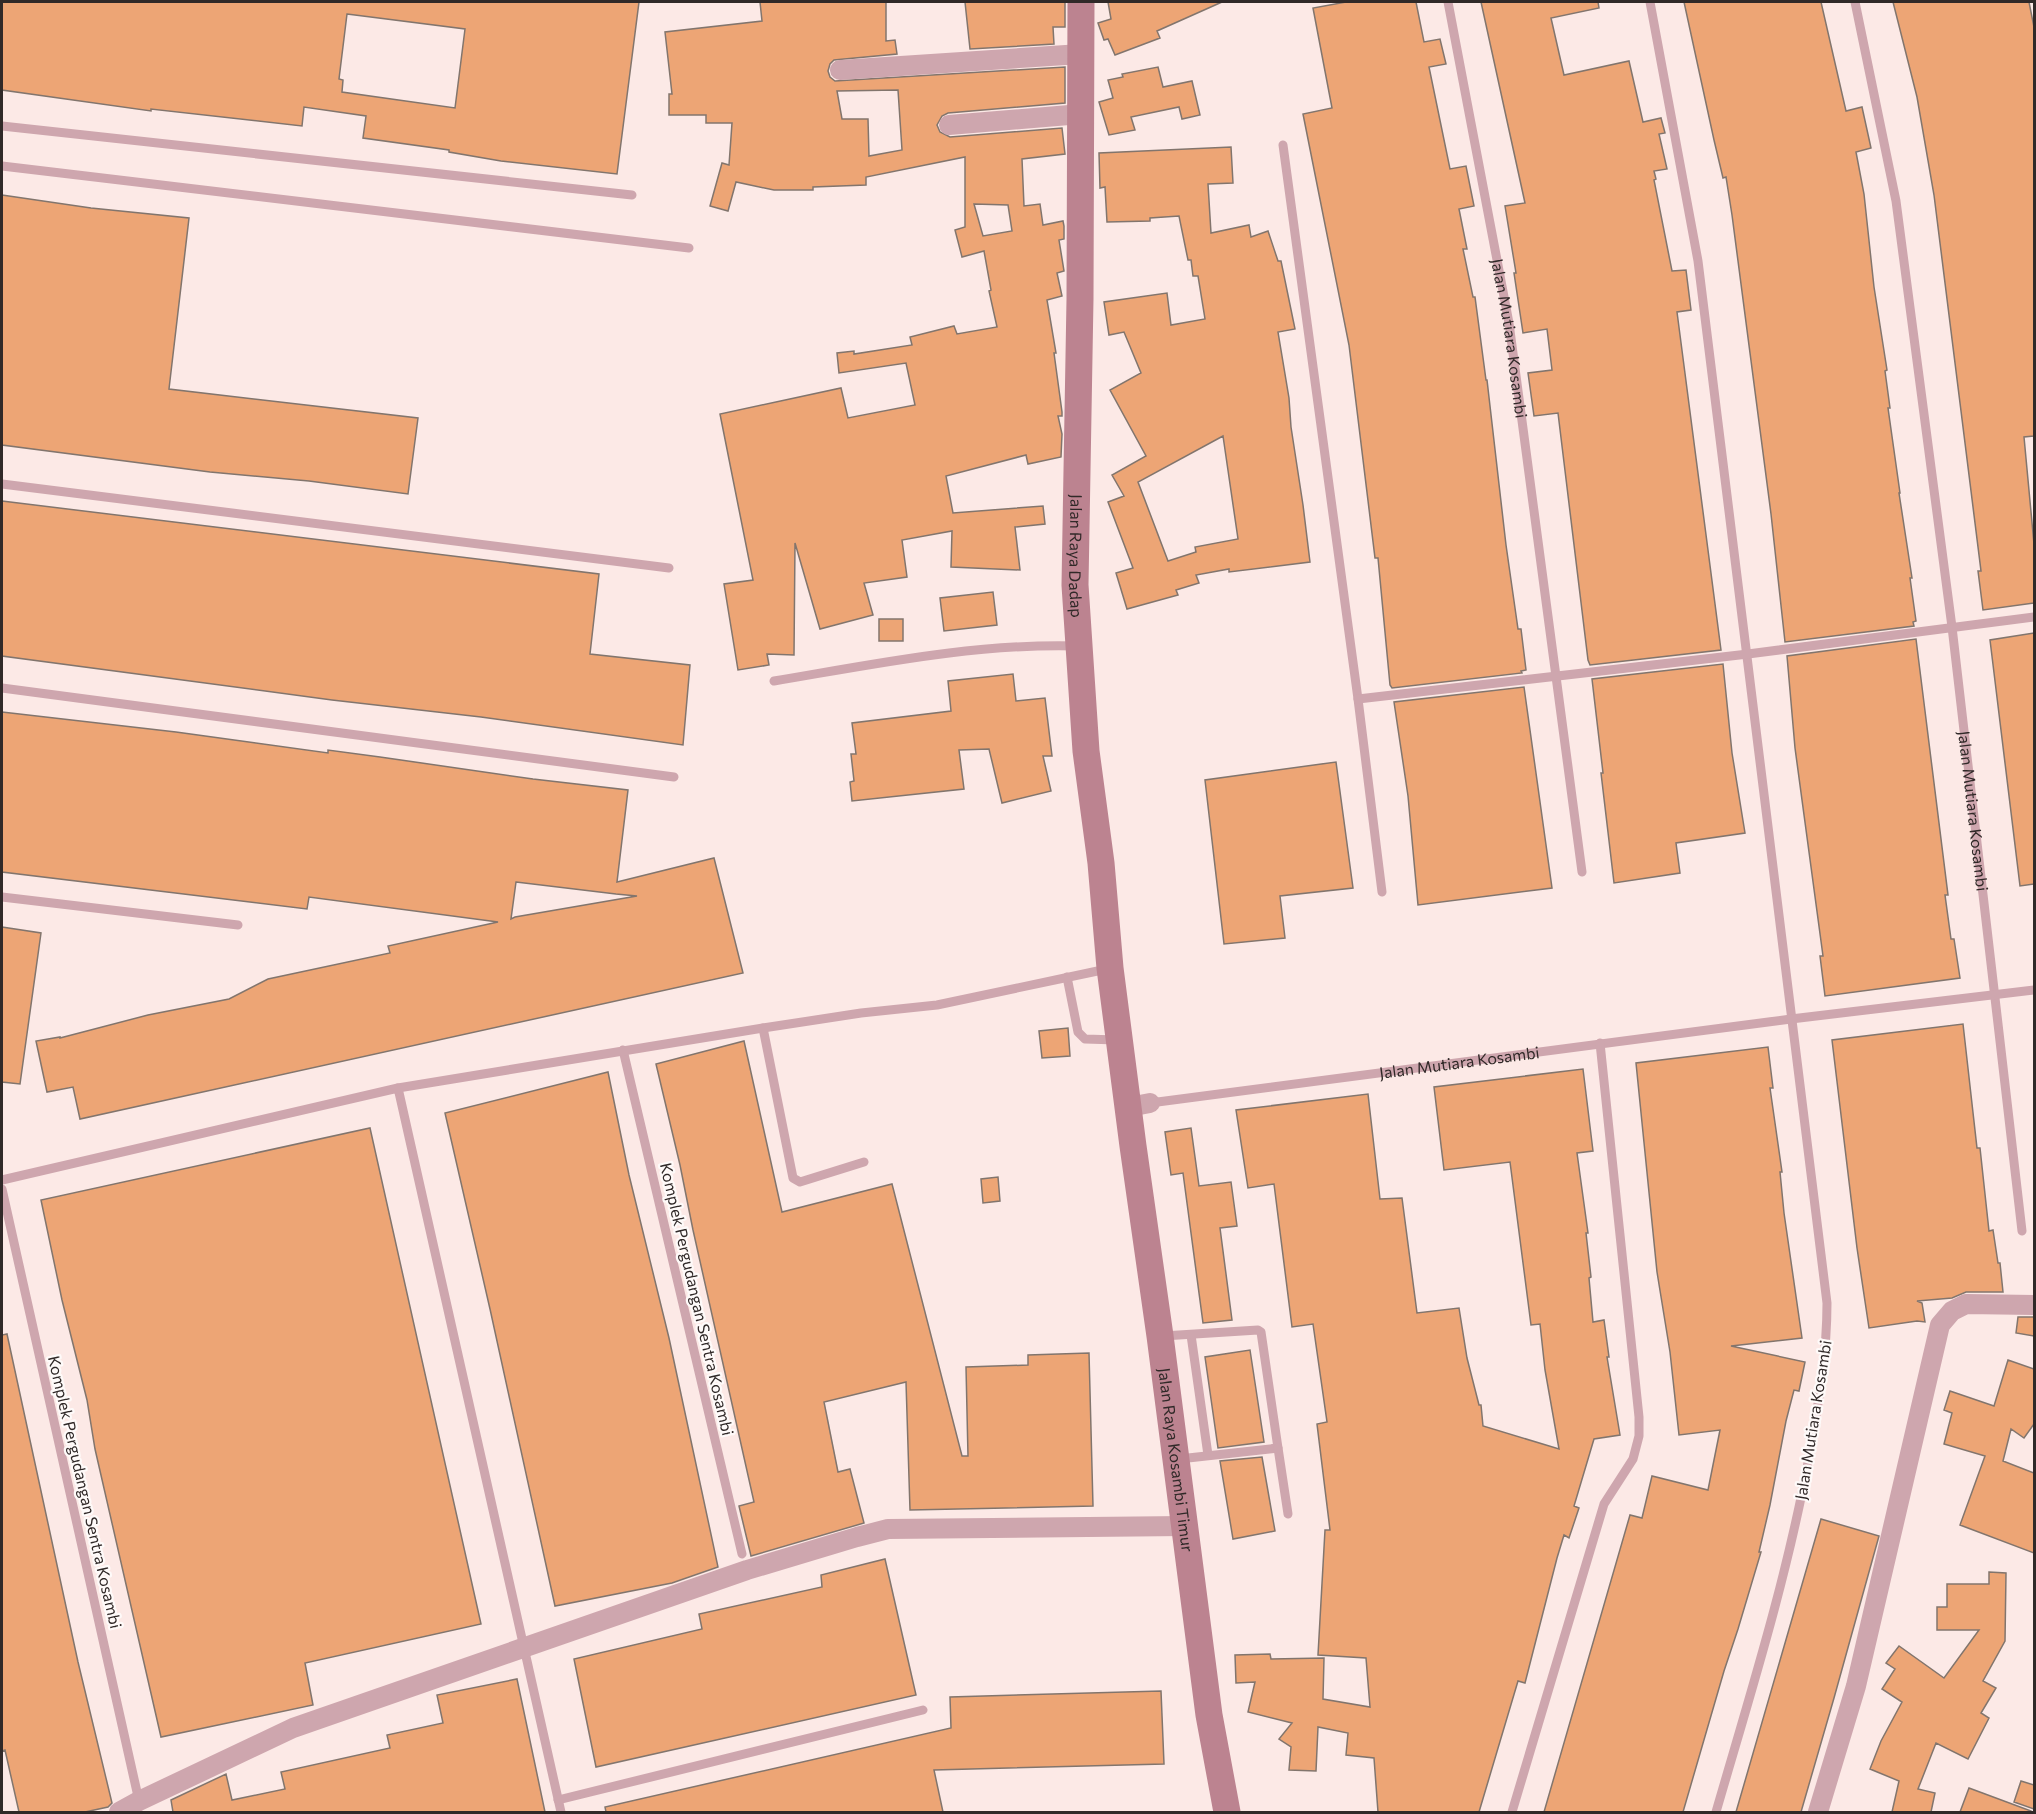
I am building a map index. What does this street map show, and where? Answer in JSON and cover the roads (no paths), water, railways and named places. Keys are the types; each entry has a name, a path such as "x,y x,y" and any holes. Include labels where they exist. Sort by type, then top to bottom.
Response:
{"main road":[{"name":"Jalan Raya Dadap","path":"1081,2 1080,299 1075,585 1086,751 1101,863 1110,968 1120,1040 1139,1105"},
{"name":"Jalan Raya Kosambi Timur","path":"1139,1105 1160,1336 1209,1715 1227,1812"}],"street":[{"path":"840,70 1081,54"},
{"path":"949,124 1081,114"},
{"path":"1818,1812 1856,1686 1940,1325 1952,1311 1966,1304 2034,1305"},
{"path":"119,1812 292,1728 747,1570 856,1537 888,1529 1184,1526"}],"lane":[{"name":"Jalan Mutiara Kosambi","path":"1448,2 1509,323 1582,872"},
{"name":"Jalan Mutiara Kosambi","path":"1650,2 1698,261 1827,1304 1827,1340 1822,1383 1802,1495 1775,1612 1716,1812"},
{"name":"Jalan Mutiara Kosambi","path":"1855,2 1896,201 1952,627 2022,1231"},
{"path":"2,126 632,195"},
{"path":"1283,145 1382,892"},
{"path":"2,166 689,248"},
{"path":"2,484 669,567"},
{"path":"1358,699 1748,654 2034,617"},
{"path":"774,681 981,649 1040,645 1079,646"},
{"path":"2,688 674,777"},
{"path":"2,897 237,925"},
{"path":"2,1180 399,1088 763,1028 861,1013 937,1005 1110,968"},
{"path":"1067,977 1081,1037 1120,1040"},
{"name":"Jalan Mutiara Kosambi","path":"1139,1105 1600,1043 2034,990"},
{"path":"763,1028 793,1178 800,1182 864,1162"},
{"path":"1512,1812 1604,1504 1633,1459 1639,1436 1639,1417 1600,1043"},
{"name":"Komplek Pergudangan Sentra Kosambi","path":"623,1050 742,1554"},
{"path":"399,1088 561,1812"},
{"name":"Komplek Pergudangan Sentra Kosambi","path":"2,1189 139,1801"},
{"path":"1160,1336 1255,1329 1261,1332 1288,1514"},
{"path":"1191,1335 1208,1455"},
{"path":"1176,1459 1278,1448"},
{"path":"558,1800 923,1710"}]}
